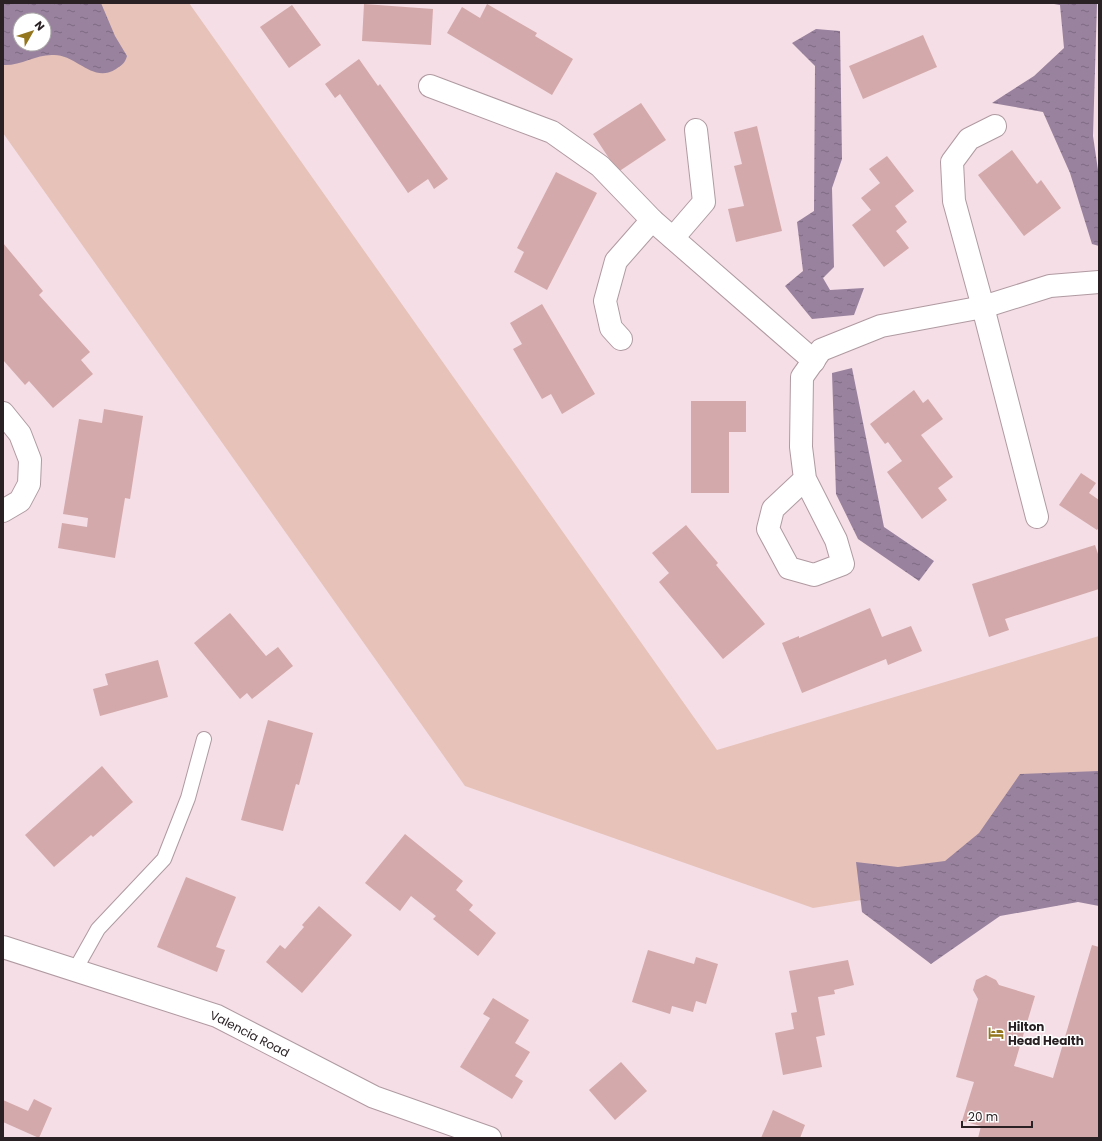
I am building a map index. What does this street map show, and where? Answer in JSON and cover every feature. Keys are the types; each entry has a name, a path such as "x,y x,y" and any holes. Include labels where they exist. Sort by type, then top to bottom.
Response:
{"street":[{"path":"430,86 552,132 600,166 652,220 814,361"},
{"path":"995,126 969,139 952,162 954,201 1037,517"},
{"path":"673,238 704,202 696,130"},
{"path":"621,339 611,328 605,300 616,261 652,220"},
{"path":"805,479 801,447 802,377 821,350 881,326 983,308 1050,286 1099,282"},
{"path":"3,413 20,434 30,460 29,484 20,501 3,511"},
{"name":"Valencia Road","path":"3,947 217,1016 374,1097 490,1138"}],"lane":[{"path":"75,970 98,928 164,859 188,798 204,739"}],"shaded area":[{"path":"3,3 189,3 717,750 1099,636 1099,861 813,908 465,786 3,133"}],"water":[{"path":"3,3 101,3 115,36 127,56 122,65 108,73 92,71 70,59 54,55 41,56 10,65 3,65"},
{"path":"1048,3 1097,3 1093,136 1099,177 1099,246 1092,244 1070,173 1043,112 992,103 1034,76 1064,48 1060,5"},
{"path":"816,29 840,31 842,159 832,188 834,267 823,278 830,290 864,288 854,315 812,319 785,286 803,271 797,222 814,211 815,66 792,43"},
{"path":"852,368 884,527 934,561 919,581 858,539 836,494 832,373"},
{"path":"1099,771 1099,906 1078,902 1000,916 931,964 862,912 856,862 898,867 945,861 979,833 1020,774"}],"building":[{"path":"364,4 433,9 431,45 362,41"},
{"path":"487,4 537,33 535,36 573,59 552,95 447,33 462,7 480,18"},
{"path":"292,5 321,45 289,68 260,27"},
{"path":"923,35 937,67 863,99 849,66"},
{"path":"359,59 378,86 380,84 448,179 434,189 428,179 408,193 340,94 335,98 325,84"},
{"path":"641,103 666,140 618,172 593,134"},
{"path":"757,126 782,231 736,242 728,209 744,206 734,166 742,164 734,132"},
{"path":"1012,150 1037,184 1041,180 1061,208 1024,236 978,175"},
{"path":"887,156 914,191 895,206 907,222 896,231 909,248 884,267 852,225 871,210 861,198 880,183 869,169"},
{"path":"556,172 597,193 547,290 514,272 524,252 517,248"},
{"path":"3,243 43,291 39,295 90,352 81,360 93,374 53,408 29,381 25,385 3,360"},
{"path":"542,304 595,394 562,414 551,394 542,399 513,349 522,344 510,323"},
{"path":"914,390 923,403 928,399 943,419 921,435 953,477 938,488 947,500 922,519 887,472 902,461 888,442 885,444 870,424"},
{"path":"691,401 746,401 746,432 729,432 729,493 691,493"},
{"path":"104,409 143,416 130,499 125,498 115,558 58,548 62,523 87,527 88,518 63,514 79,419 102,423"},
{"path":"1081,473 1096,483 1089,493 1099,500 1099,527 1097,530 1059,505"},
{"path":"686,525 718,563 716,565 765,624 723,659 659,582 669,573 652,553"},
{"path":"1095,545 1099,557 1099,589 1005,619 1009,630 989,637 972,584"},
{"path":"870,608 882,637 911,626 922,651 888,665 886,659 802,693 782,643 799,636 799,638"},
{"path":"230,613 266,656 278,647 293,666 252,699 247,693 240,699 194,643"},
{"path":"158,660 168,697 100,716 93,689 108,685 105,674"},
{"path":"268,720 313,733 299,785 296,784 283,831 241,820"},
{"path":"102,766 133,802 93,837 91,835 54,867 25,835"},
{"path":"405,834 463,881 456,890 473,905 469,910 496,933 478,956 433,919 436,916 411,896 400,911 365,883"},
{"path":"186,877 236,897 216,947 225,950 217,972 157,947"},
{"path":"319,906 352,935 302,993 266,962 280,945 285,949 304,927 302,925"},
{"name":"Hilton Head Health","path":"1092,945 1099,947 1099,1138 978,1138 981,1126 962,1121 974,1082 956,1077 978,999 973,990 976,980 986,975 996,980 999,985 1035,996 1014,1066 1053,1078"},
{"path":"648,950 694,964 696,957 718,964 706,1004 696,1001 693,1012 672,1006 670,1014 632,1002"},
{"path":"848,960 854,985 834,990 835,994 818,997 825,1035 816,1037 822,1067 783,1075 775,1033 794,1029 791,1013 797,1012 789,971"},
{"path":"493,998 529,1020 515,1043 530,1052 515,1076 523,1081 512,1099 460,1067 490,1018 483,1014"},
{"path":"621,1062 647,1091 615,1120 589,1090"},
{"path":"34,1099 52,1108 39,1138 3,1122 3,1100 28,1111"},
{"path":"773,1110 805,1125 800,1138 761,1138"}],"place":[{"name":"Hilton Head Health","path":"996,1033"}]}
